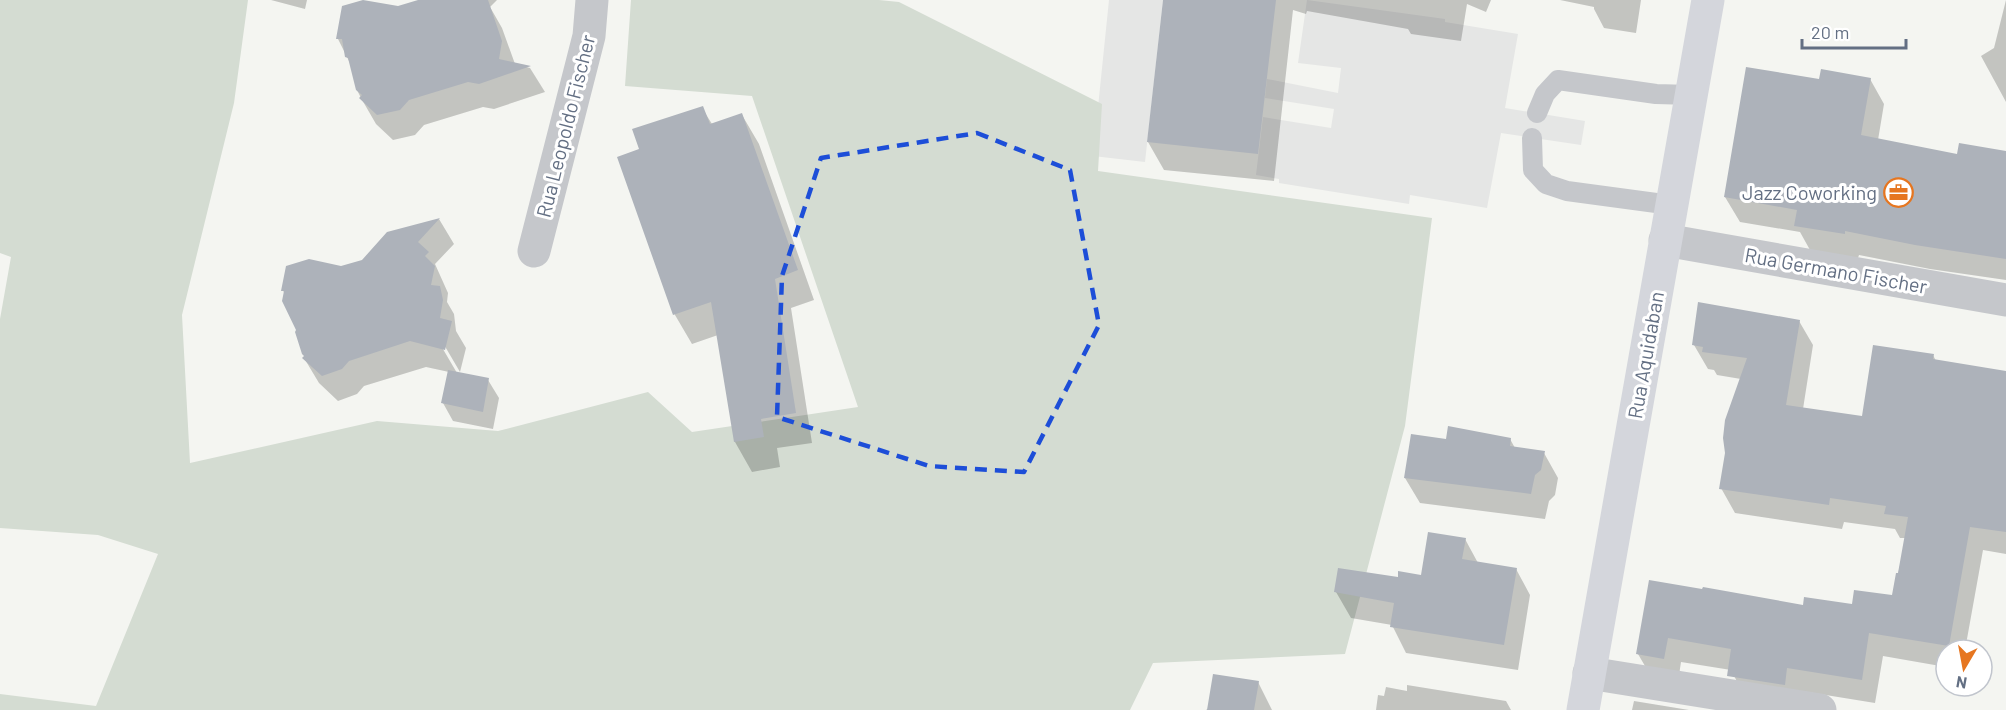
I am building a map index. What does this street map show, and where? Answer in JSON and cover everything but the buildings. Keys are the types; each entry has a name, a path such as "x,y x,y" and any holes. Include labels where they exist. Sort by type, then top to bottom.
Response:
{"street":[{"name":"Rua Leopoldo Fischer","path":"534,251 589,36 592,0"},
{"name":"Rua Aquidaban","path":"1583,710 1707,0"},
{"name":"Rua Germano Fischer","path":"1665,240 2006,300"},
{"path":"1589,673 1820,710"}],"lane":[{"path":"1537,113 1545,94 1558,80 1656,94 1691,95"},
{"path":"1532,138 1533,170 1546,184 1567,191 1671,205"}],"highlighted area":[{"path":"977,133 1070,170 1099,325 1024,472 929,466 777,417 782,276 821,158"}],"shaded area":[{"path":"0,0 248,0 234,103 182,315 190,463 377,421 498,431 648,392 692,432 858,407 752,96 625,86 631,0 879,0 899,2 1102,104 1098,171 1432,218 1405,426 1345,654 1153,663 1130,710 0,710 0,694 96,706 158,554 98,535 0,528 0,319 11,257 0,253"},
{"path":"1109,0 1163,0 1145,162 1093,156"},
{"path":"1307,0 1445,19 1445,22 1518,34 1505,108 1585,121 1581,145 1501,133 1487,208 1410,195 1409,204 1279,183 1279,179 1256,175 1263,117 1331,128 1334,109 1265,98 1267,79 1338,93 1341,68 1298,63"}],"place":[{"name":"Jazz Coworking","path":"1898,192"}]}
